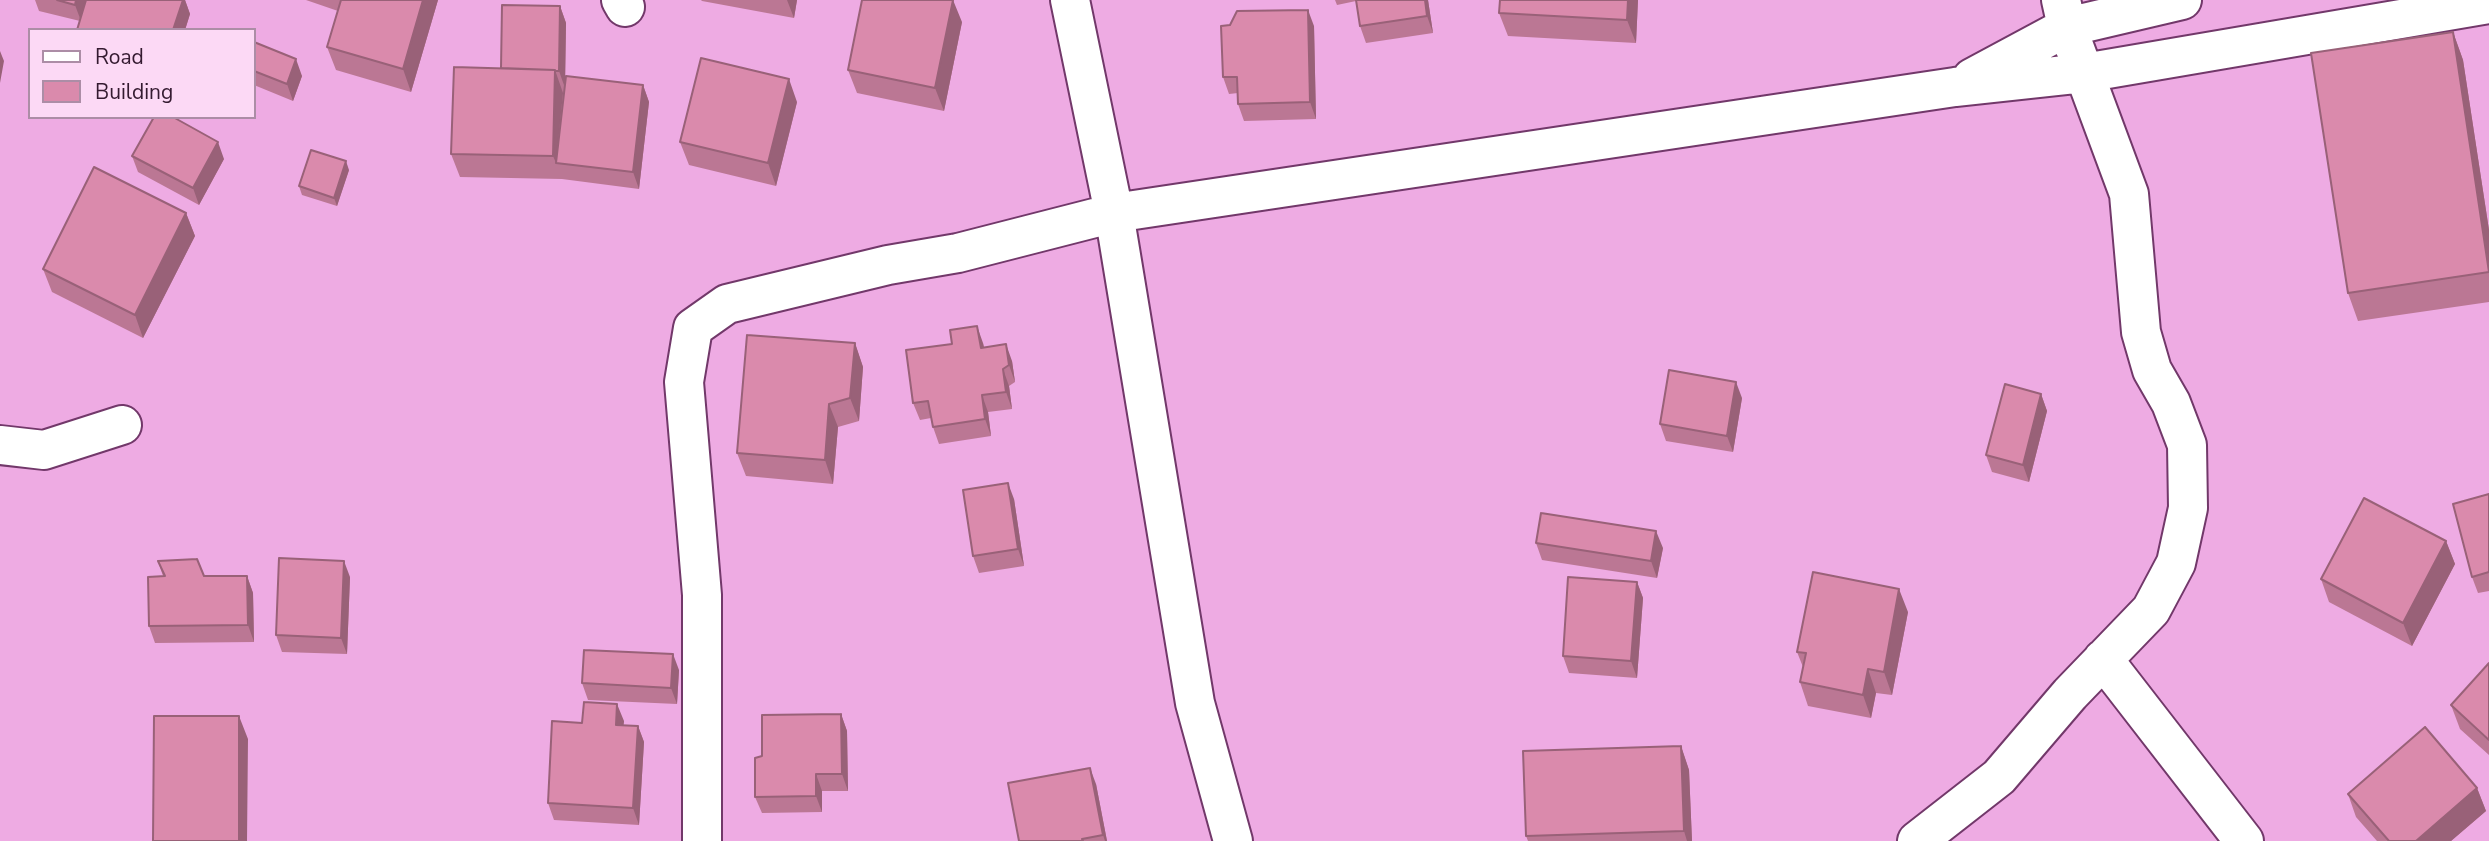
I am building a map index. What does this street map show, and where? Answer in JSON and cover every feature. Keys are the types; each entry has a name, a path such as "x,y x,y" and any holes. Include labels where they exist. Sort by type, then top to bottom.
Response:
{"street":[{"path":"1070,0 1114,213 1195,703 1233,841"},
{"path":"1955,87 2064,14 2182,0"},
{"path":"702,841 702,595 684,382 693,328 727,304 888,265 958,253 1114,213 1955,87 2084,74 2489,4"},
{"path":"1917,841 1999,777 2103,659 2151,610 2176,563 2188,508 2187,445 2171,403 2152,370 2141,332 2129,194 2064,14"},
{"path":"0,445 44,450 122,425"},
{"path":"2103,659 2244,841"}],"building":[{"path":"57,0 76,0 75,5"},
{"path":"86,0 183,0 174,28 78,28"},
{"path":"341,0 423,0 403,69 327,47"},
{"path":"862,0 953,0 935,88 848,70"},
{"path":"1356,0 1425,0 1427,16 1360,26"},
{"path":"1500,0 1628,0 1627,20 1499,13"},
{"path":"502,5 560,6 559,71 501,68"},
{"path":"1308,10 1310,102 1238,104 1237,77 1223,77 1221,26 1230,25 1237,11"},
{"path":"2453,32 2489,272 2348,293 2311,53"},
{"path":"256,43 296,59 287,84 256,72"},
{"path":"701,58 789,79 768,163 680,142"},
{"path":"454,67 555,70 553,156 451,154"},
{"path":"566,76 643,85 633,172 556,163"},
{"path":"153,119 177,119 218,142 193,188 132,156"},
{"path":"311,150 346,161 334,198 299,186"},
{"path":"94,167 186,213 135,315 43,269"},
{"path":"977,326 981,348 1006,344 1009,365 1003,369 1006,392 982,395 985,419 933,427 928,401 913,403 906,350 952,344 950,330"},
{"path":"747,335 855,343 850,398 829,404 825,460 737,453"},
{"path":"1669,370 1736,382 1727,436 1660,424"},
{"path":"2005,384 2041,394 2023,465 1986,455"},
{"path":"1008,483 1018,549 973,556 963,490"},
{"path":"2489,494 2489,572 2472,577 2453,504"},
{"path":"2364,498 2446,541 2403,623 2321,579"},
{"path":"1541,513 1656,531 1651,561 1536,543"},
{"path":"279,558 344,561 341,638 276,635"},
{"path":"197,559 204,576 247,576 248,625 149,626 148,577 165,576 158,561"},
{"path":"1813,572 1899,589 1884,672 1868,669 1863,695 1800,682 1806,653 1797,652"},
{"path":"1568,577 1637,582 1631,661 1563,656"},
{"path":"584,650 673,654 671,688 582,683"},
{"path":"2489,663 2489,740 2451,705"},
{"path":"584,702 617,704 616,725 638,726 633,808 548,803 552,721 582,723"},
{"path":"841,714 842,774 816,774 816,796 755,797 755,758 762,756 762,715"},
{"path":"154,716 239,716 239,841 153,841"},
{"path":"2425,727 2477,788 2416,841 2389,841 2348,794"},
{"path":"1681,746 1684,831 1526,836 1523,751"},
{"path":"1090,768 1103,835 1082,839 1083,841 1019,841 1008,783"}]}
